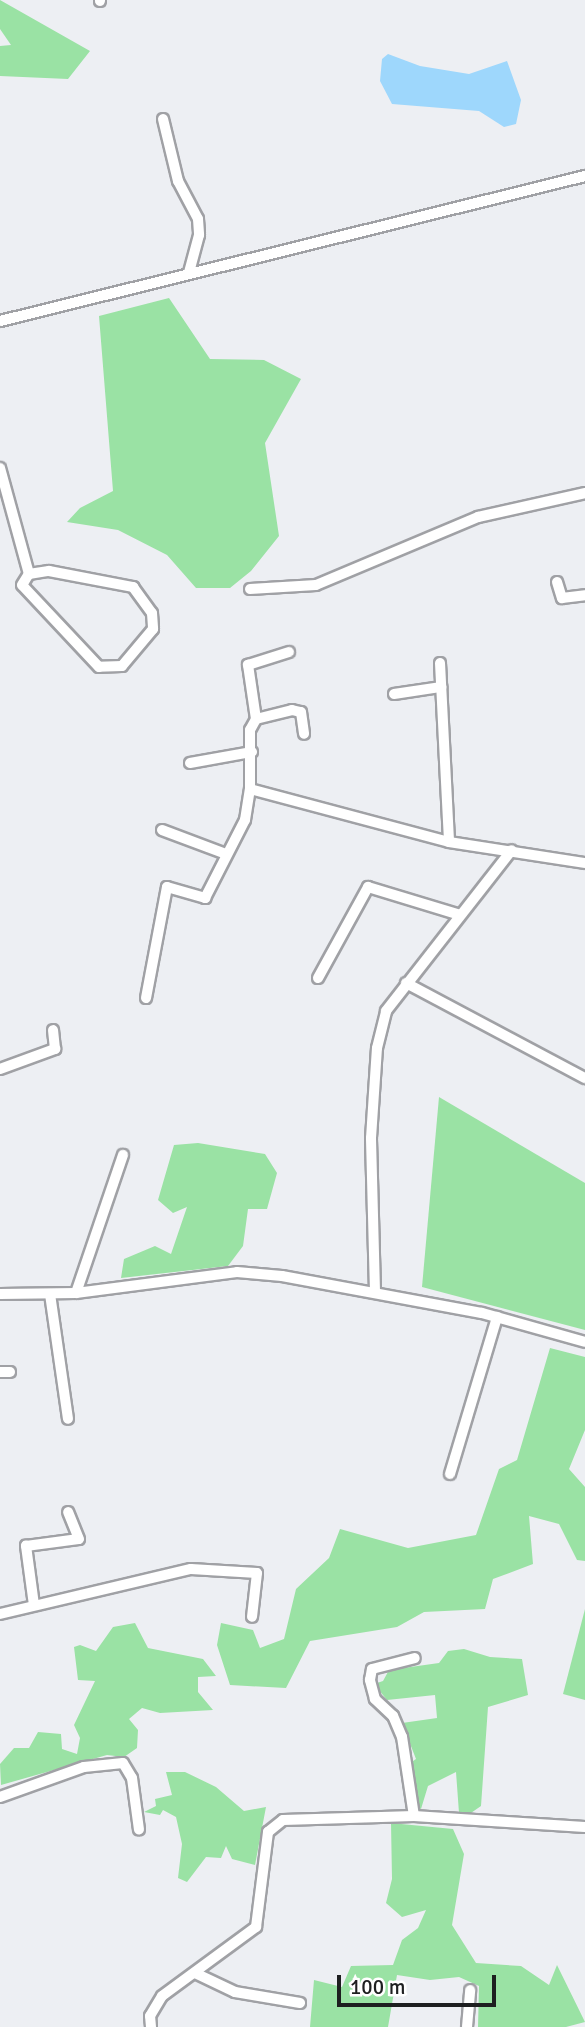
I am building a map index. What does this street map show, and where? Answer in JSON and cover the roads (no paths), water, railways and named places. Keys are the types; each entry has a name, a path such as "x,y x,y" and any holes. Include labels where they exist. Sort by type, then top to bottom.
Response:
{"street":[{"path":"163,119 178,181 198,219 199,235 189,272"},
{"path":"0,321 585,176"},
{"path":"0,468 29,573 22,585 99,667 122,666 153,629 152,613 133,587 49,571 29,573"},
{"path":"250,589 316,585 478,517 585,493"},
{"path":"557,582 562,598 585,596"},
{"path":"146,998 167,887 205,898 245,820 250,789 250,730 256,719 248,665 289,652"},
{"path":"440,663 449,842"},
{"path":"394,694 441,687"},
{"path":"256,719 292,710 300,712 304,734"},
{"path":"190,763 252,752"},
{"path":"250,789 449,842 585,863"},
{"path":"162,830 226,854"},
{"path":"375,1292 371,1138 377,1048 386,1011 512,850"},
{"path":"318,978 368,887 460,915"},
{"path":"407,983 585,1078"},
{"path":"0,1069 55,1049 53,1030"},
{"path":"76,1293 122,1155"},
{"path":"0,1294 76,1293 237,1272 375,1292 497,1317 585,1342"},
{"path":"50,1294 68,1419"},
{"path":"450,1474 497,1317"},
{"path":"34,1605 26,1546 79,1539 68,1512"},
{"path":"0,1614 191,1569 257,1573 251,1617"},
{"path":"414,1816 402,1737 393,1716 375,1699 370,1680 372,1669 415,1658"},
{"path":"0,1797 84,1767 123,1763 132,1778 139,1830"},
{"path":"151,2027 150,2016 162,1996 256,1927 268,1832 283,1820 414,1816 585,1827"},
{"path":"195,1973 235,1992 300,2003"},
{"path":"467,2027 470,1990"}],"water":[{"path":"388,54 420,66 469,74 507,61 521,100 516,124 504,127 479,111 392,104 380,81 382,59"}]}
